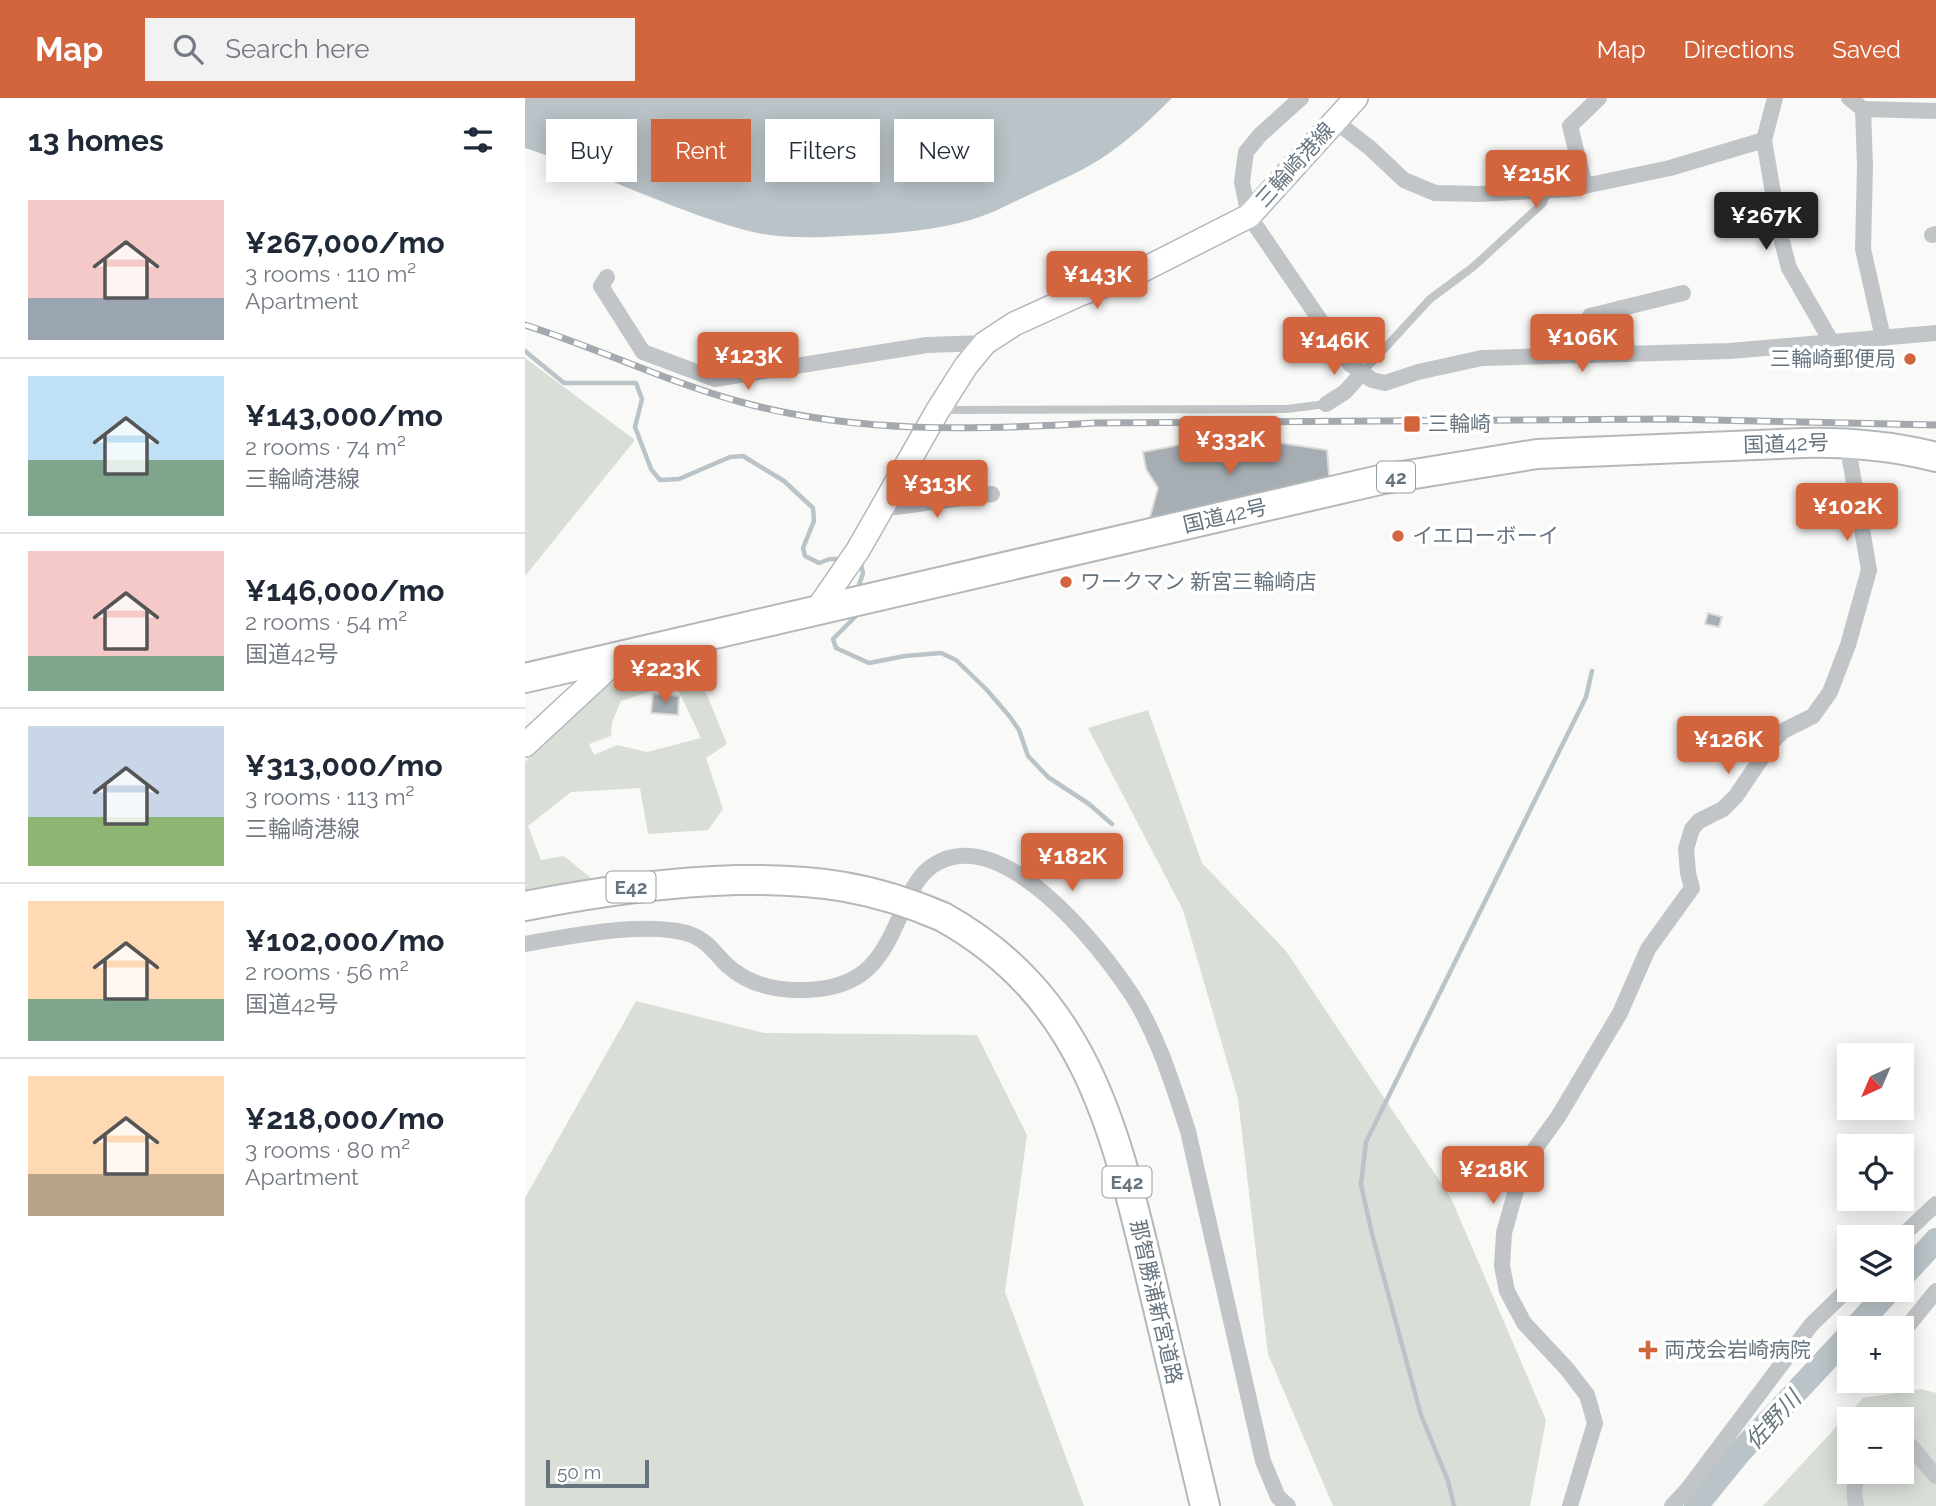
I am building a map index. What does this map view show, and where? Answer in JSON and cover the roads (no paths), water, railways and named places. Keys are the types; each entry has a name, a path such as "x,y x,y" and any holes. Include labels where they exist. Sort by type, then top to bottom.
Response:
{"highway":[{"name":"国道42号","path":"525,678 1384,479 1448,467 1537,454 1847,442 1936,457"},
{"name":"那智勝浦新宮道路","path":"525,906 613,889 692,881 789,879 841,884 879,893 943,917 991,947 1034,989 1071,1040 1097,1090 1131,1192 1205,1506"}],"main road":[{"name":"三輪崎港線","path":"816,611 858,550 938,410 966,366 985,344 1014,324 1080,294 1137,273 1249,216 1356,98"},
{"path":"525,745 621,656"}],"street":[{"path":"1301,98 1260,135 1246,152 1242,182 1249,216 1350,364 1372,380 1385,383 1417,372 1482,358 1730,351 1936,333"},
{"path":"1585,186 1570,126 1599,98"},
{"path":"1775,98 1764,140 1780,234 1789,268 1831,341"},
{"path":"1849,98 1867,104 1936,111"},
{"path":"1867,104 1863,249 1883,338"},
{"path":"1334,120 1370,148 1404,180 1435,193 1548,191 1585,186 1670,168 1764,140"},
{"path":"607,276 601,286 643,352 715,379 927,345 985,344"},
{"path":"1590,316 1683,293"},
{"path":"1621,308 1628,354"},
{"path":"1326,404 1345,392 1362,373"},
{"path":"1570,1506 1595,1423 1587,1395 1524,1323 1507,1292 1503,1266 1504,1233 1518,1183 1534,1150 1558,1116 1620,1013 1648,949 1692,888 1686,849 1692,829 1699,821 1723,809 1736,796 1773,741 1783,731 1813,716 1830,692 1848,645 1869,570 1847,442"},
{"path":"885,504 896,507 992,494"},
{"path":"525,944 650,928 675,930 695,936 708,944 729,967 747,980 784,990 822,989 840,985 856,977 876,961 888,946 914,884 931,867 945,859 971,856 982,858 1007,869 1045,894 1069,915 1132,996 1150,1030 1173,1085 1191,1145 1263,1461 1278,1497 1288,1506"},
{"path":"1914,1225 1936,1204"},
{"path":"1914,1318 1936,1291"},
{"path":"1672,1506 1811,1325 1837,1300"},
{"path":"1914,1451 1936,1476"},
{"path":"1856,1484 1856,1506"}],"lane":[{"path":"1362,373 1430,299 1473,267 1543,203 1548,191"},
{"path":"938,410 1287,409 1326,404"}],"waterway":[{"path":"525,351 564,383 636,383 642,399 635,427 651,469 660,480 679,479 730,457 743,456 784,481 813,508 814,521 803,548 805,556 819,563 830,559 843,559"},
{"path":"857,591 863,573 861,565 858,564"},
{"path":"859,613 833,639 836,648 869,663 941,653 956,660 1010,717 1019,730 1028,756 1048,777 1089,804 1112,824"},
{"path":"1454,1506 1448,1481 1421,1415 1372,1234 1361,1184 1366,1142 1586,697 1592,671"},
{"name":"佐野川","path":"1914,1264 1936,1240"},
{"name":"佐野川","path":"1866,1316 1879,1302"},
{"name":"佐野川","path":"1696,1506 1740,1452 1837,1348"}],"railway":[{"path":"525,325 713,394 784,412 872,425 961,428 1095,423 1667,419 1936,425"}],"place":[{"name":"三輪崎郵便局","path":"1910,359"},
{"name":"三輪崎","path":"1412,424"},
{"name":"イエローボーイ","path":"1398,536"},
{"name":"ワークマン 新宮三輪崎店","path":"1066,582"},
{"name":"両茂会岩崎病院","path":"1648,1350"}]}
